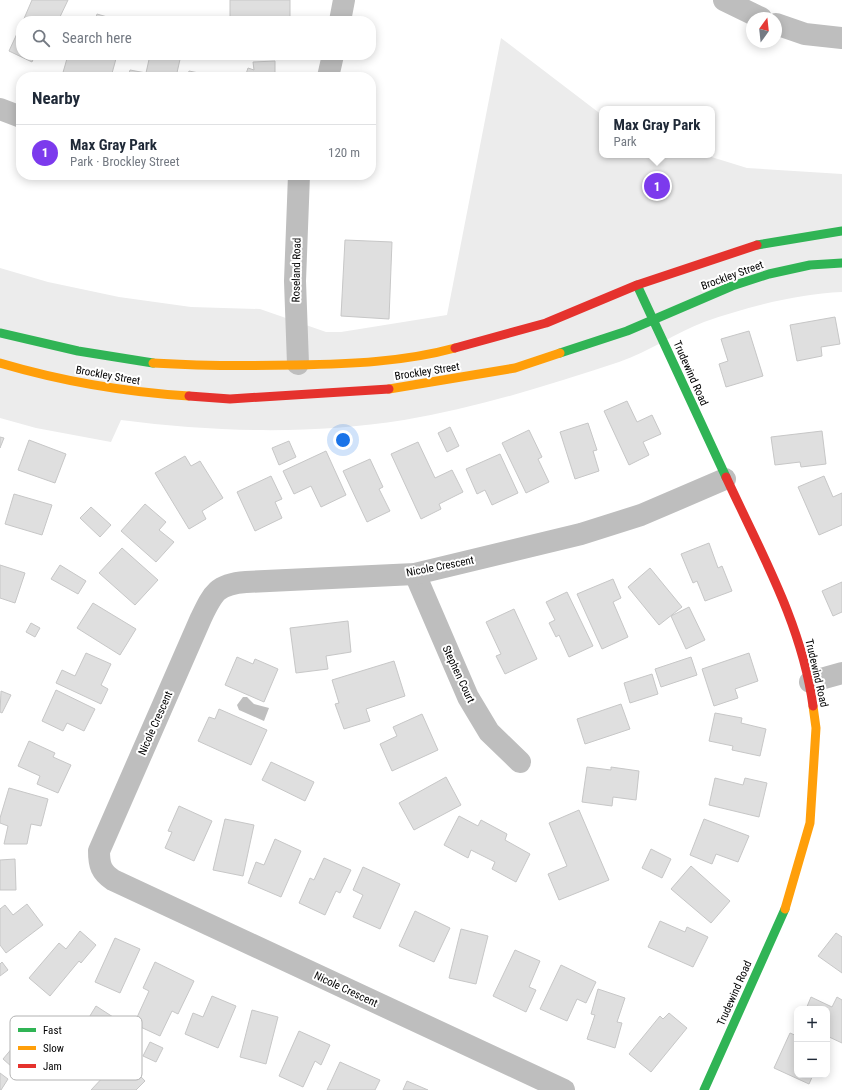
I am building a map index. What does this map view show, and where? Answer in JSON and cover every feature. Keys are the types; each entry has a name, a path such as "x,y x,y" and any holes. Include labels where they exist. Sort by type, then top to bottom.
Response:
{"main road":[{"name":"Brockley Street","path":"0,333 78,351 145,364 212,367 299,368 356,364 440,352 546,323 637,285 754,246 842,231"},
{"name":"Brockley Street","path":"0,363 37,374 141,393 230,399 303,392 377,391 515,368 627,331 732,286 769,274 810,265 842,263"},
{"name":"Trudewind Road","path":"637,285 654,319 725,479 793,622 810,682 816,728 810,823 787,904 704,1090"}],"street":[{"path":"341,16 344,0"},
{"path":"724,0 749,12"},
{"path":"782,26 805,34 842,38"},
{"path":"329,72 331,60"},
{"path":"0,109 16,115"},
{"name":"Roseland Road","path":"299,180 295,281 299,368"},
{"name":"Nicole Crescent","path":"564,1090 113,880 102,870 99,865 101,844 201,618 216,592 226,584 239,582 415,574 581,534 641,515 725,479"},
{"name":"Stephen Court","path":"415,574 468,696 489,732 520,762"},
{"path":"810,682 842,673"}],"shaded area":[{"path":"501,38 599,113 599,158 715,158 747,168 842,174 842,292 789,298 737,311 683,331 630,358 539,387 459,409 431,415 369,425 333,428 298,430 227,429 121,420 111,442 36,428 0,418 0,268 48,282 119,297 191,307 260,309 326,332 341,332 447,315"},
{"path":"243,697 247,697 254,704 269,708 264,721 239,710 237,705"}],"building":[{"path":"32,0 68,0 60,16 25,16"},
{"path":"230,0 290,0 290,16 230,16"},
{"path":"16,36 16,54 9,51"},
{"path":"67,60 116,60 112,72 63,72"},
{"path":"149,60 180,60 177,72 146,72"},
{"path":"275,61 275,72 247,72 248,68 254,70 253,62"},
{"path":"130,70 141,72 129,72"},
{"path":"345,240 392,242 389,319 341,316"},
{"path":"835,317 840,344 821,347 822,356 797,361 790,325"},
{"path":"749,331 763,376 726,387 719,364 728,361 721,339"},
{"path":"627,401 637,422 652,415 661,434 643,442 649,455 629,465 604,411"},
{"path":"588,423 597,450 593,451 599,471 575,479 560,432"},
{"path":"450,427 459,446 447,452 438,433"},
{"path":"529,430 542,457 538,459 549,482 526,493 502,443"},
{"path":"822,431 826,464 801,467 800,462 775,465 771,437"},
{"path":"0,437 4,438 0,448"},
{"path":"29,440 66,454 55,483 18,470"},
{"path":"289,441 296,457 279,465 272,448"},
{"path":"418,442 435,478 452,470 463,492 439,504 441,509 421,519 391,454"},
{"path":"326,451 346,495 321,507 311,486 294,494 283,471"},
{"path":"500,454 518,493 492,505 485,490 477,494 466,469"},
{"path":"185,456 191,466 200,461 223,498 202,511 206,519 189,529 155,473"},
{"path":"370,459 383,487 379,489 390,511 367,522 343,471"},
{"path":"271,476 282,499 275,502 282,518 255,531 237,492"},
{"path":"824,476 833,497 842,493 842,525 819,535 798,487"},
{"path":"14,494 52,505 42,535 5,524"},
{"path":"145,504 166,522 159,530 174,542 156,562 121,531"},
{"path":"91,507 111,525 100,537 80,518"},
{"path":"709,543 718,568 722,566 732,591 705,601 697,581 693,583 681,554"},
{"path":"122,548 158,580 135,605 99,573"},
{"path":"0,565 25,573 15,603 0,598"},
{"path":"60,565 86,581 78,594 51,579"},
{"path":"650,568 682,607 659,625 628,587"},
{"path":"613,579 621,598 613,602 628,637 602,649 577,594"},
{"path":"842,582 842,612 833,616 822,591"},
{"path":"567,592 593,646 569,657 559,635 556,637 549,623 555,620 546,602"},
{"path":"93,603 136,629 120,655 77,628"},
{"path":"689,607 705,640 686,649 671,616"},
{"path":"514,609 537,659 505,674 496,656 501,654 486,622"},
{"path":"348,621 351,652 326,656 328,669 296,673 290,628"},
{"path":"31,623 40,628 35,637 26,632"},
{"path":"86,653 111,664 101,685 108,689 101,704 56,683 62,670 75,676"},
{"path":"749,653 758,681 735,689 738,698 714,706 702,669"},
{"path":"237,657 253,664 255,659 278,669 264,702 225,685"},
{"path":"691,657 697,675 661,687 655,669"},
{"path":"394,661 405,696 366,709 370,721 344,729 335,704 339,703 332,680"},
{"path":"652,674 658,694 630,703 624,683"},
{"path":"56,690 95,709 84,731 67,723 63,731 42,721"},
{"path":"1,691 11,695 2,713 0,712"},
{"path":"621,704 630,729 585,744 577,719"},
{"path":"219,709 267,730 251,765 198,741 209,717 215,719"},
{"path":"715,713 742,718 741,723 766,729 760,756 732,750 733,746 709,741"},
{"path":"422,714 438,750 392,771 380,744 397,736 393,727"},
{"path":"29,741 55,753 53,757 71,765 58,793 37,784 40,776 18,766"},
{"path":"271,762 314,782 305,801 262,780"},
{"path":"587,767 611,770 611,767 639,771 636,800 613,797 612,806 582,802"},
{"path":"446,777 461,805 414,830 399,803"},
{"path":"715,778 743,785 745,778 767,783 759,817 709,805"},
{"path":"9,788 48,799 41,826 31,824 27,844 4,844 8,826 0,823 0,818"},
{"path":"179,806 212,821 194,861 165,848 172,832 168,831"},
{"path":"579,810 609,880 559,900 548,874 567,866 549,823"},
{"path":"459,816 478,826 481,820 507,834 505,840 530,854 516,882 492,869 495,862 471,850 468,858 444,845"},
{"path":"225,819 254,825 243,876 213,870"},
{"path":"704,819 749,836 738,862 716,854 712,864 690,855"},
{"path":"275,839 301,851 281,897 248,883 256,862 264,865"},
{"path":"651,849 671,859 662,878 642,868"},
{"path":"324,858 351,870 340,893 336,891 325,915 299,903 310,878 314,880"},
{"path":"15,859 16,890 0,890 0,860"},
{"path":"691,866 730,901 711,923 671,889"},
{"path":"363,867 400,884 380,929 353,917 363,895 353,890"},
{"path":"27,904 43,925 6,953 0,945 0,909 5,905 13,915"},
{"path":"415,911 450,928 434,962 399,946"},
{"path":"660,921 685,932 687,927 708,937 693,967 648,947"},
{"path":"461,929 488,936 476,984 449,978"},
{"path":"80,931 96,945 81,963 79,961 50,996 29,978 59,943 66,949"},
{"path":"836,933 842,937 842,973 818,956"},
{"path":"115,938 140,949 120,993 95,982"},
{"path":"515,950 540,961 529,987 536,990 526,1012 493,996"},
{"path":"2,962 8,970 0,976 0,964"},
{"path":"155,962 194,981 178,1014 172,1011 160,1036 142,1028 142,1016 138,1016 149,991 143,988"},
{"path":"561,965 596,982 586,1003 577,999 567,1021 540,1009"},
{"path":"598,989 625,998 617,1022 622,1023 615,1048 587,1039 595,1015 591,1014"},
{"path":"212,996 236,1006 218,1048 185,1034 193,1013 203,1017"},
{"path":"811,997 830,1006 807,1006"},
{"path":"837,997 842,1000 842,1043 830,1037 830,1006 832,1007"},
{"path":"96,1006 111,1016 90,1016"},
{"path":"252,1010 278,1017 266,1064 240,1057"},
{"path":"669,1013 687,1028 651,1072 629,1054 660,1016 663,1019"},
{"path":"299,1031 330,1045 321,1065 315,1061 303,1087 279,1076"},
{"path":"790,1033 794,1035 794,1077 774,1068"},
{"path":"150,1042 163,1048 156,1062 143,1056"},
{"path":"10,1051 10,1065 3,1059"},
{"path":"340,1062 380,1080 375,1090 327,1090"},
{"path":"0,1073 8,1079 1,1090 0,1090"},
{"path":"142,1078 145,1081 136,1090 91,1090 100,1080 142,1080"},
{"path":"796,1078 812,1078 809,1084"},
{"path":"407,1081 428,1090 403,1090"}],"traffic: fast":[{"path":"757,245 842,231"},
{"path":"560,353 627,331 732,286 769,274 810,265 842,263"},
{"path":"637,285 726,477"},
{"path":"0,333 78,351 153,363"},
{"path":"704,1090 785,909"}],"traffic: slow":[{"path":"153,363 242,366 336,364 396,359 436,353 455,348"},
{"path":"389,389 515,368 560,353"},
{"path":"0,363 93,385 141,392 189,396"},
{"path":"785,909 810,823 816,728 813,706"}],"traffic: jam":[{"path":"455,348 546,323 637,285 757,245"},
{"path":"189,396 230,399 389,389"},
{"path":"726,477 766,560 790,617 800,646 813,706"}],"place":[{"name":"Max Gray Park","path":"657,186"}]}
